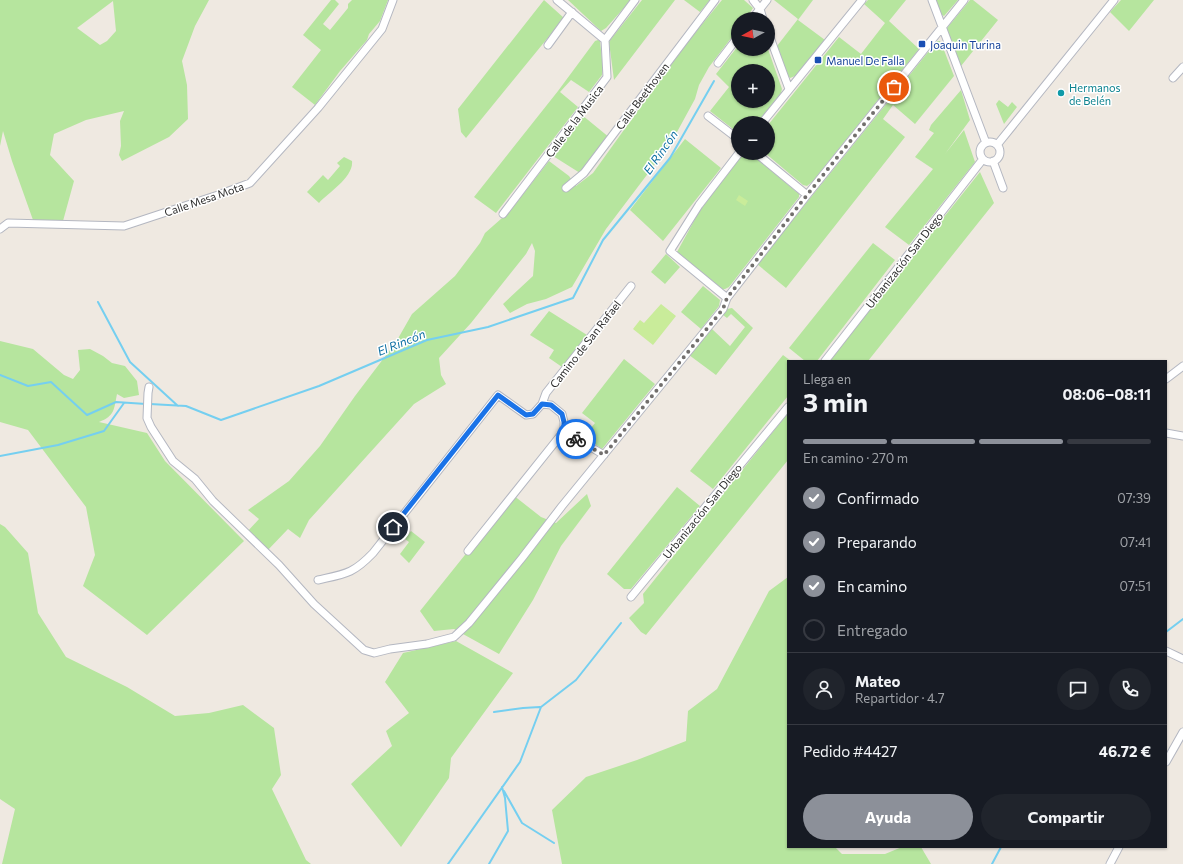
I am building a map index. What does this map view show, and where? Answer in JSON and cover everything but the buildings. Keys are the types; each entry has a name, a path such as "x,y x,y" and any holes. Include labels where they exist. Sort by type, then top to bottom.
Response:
{"street":[{"name":"Calle Mesa Mota","path":"0,228 8,223 124,226 250,183 318,108 382,28 393,0"},
{"path":"557,0 605,40 635,0"},
{"name":"Calle Beethoven","path":"566,188 584,173 715,0"},
{"path":"753,0 761,12"},
{"path":"758,12 767,0"},
{"path":"768,116 862,0"},
{"path":"932,0 986,143"},
{"path":"149,387 147,418 151,427 173,461 196,479 213,501 279,565 314,604 364,650 374,654 390,649 427,644 454,637 468,623 723,309 727,298 807,195 964,0"},
{"path":"997,145 1114,0"},
{"path":"548,45 572,12"},
{"name":"Calle de la Musica","path":"503,214 607,77 605,40"},
{"path":"718,63 731,46"},
{"path":"775,51 789,89"},
{"path":"1173,78 1183,67"},
{"path":"708,116 731,134"},
{"path":"992,142 997,145 1000,154 996,160 984,160 980,154 981,147 986,143 992,142"},
{"path":"727,298 670,251 699,205 734,160"},
{"path":"764,160 807,195"},
{"name":"Urbanización San Diego","path":"826,360 984,160"},
{"path":"993,161 1003,188"},
{"name":"Camino de San Rafael","path":"542,404 546,393 631,286"},
{"path":"1167,379 1183,366"},
{"path":"318,580 348,573 361,565 373,553 498,395 526,415 533,414 542,404 551,405 562,414 564,431 468,551"},
{"name":"Urbanización San Diego","path":"631,597 787,408"},
{"path":"564,431 604,455"},
{"path":"1167,433 1183,436"},
{"path":"1167,652 1183,660"},
{"path":"1167,760 1183,732"},
{"path":"1110,864 1118,848"}],"green space":[{"path":"0,0 209,0 195,26 182,61 187,85 188,119 169,137 122,161 119,155 121,146 120,121 124,111 86,120 54,134 50,155 74,181 63,221 33,220 3,131 0,146","holes":["113,1 116,31 107,41 100,45 77,28"]},
{"path":"331,0 335,0 339,4 323,24 330,30 348,8 348,4 352,0 388,0 380,21 369,34 367,40 340,71 315,105 292,87 321,50 303,35"},
{"path":"544,0 564,18 466,138 461,132 458,109"},
{"path":"568,0 631,0 606,28 601,31"},
{"path":"642,0 675,0 614,80 609,42"},
{"path":"684,0 710,0 700,12"},
{"path":"722,0 744,0 753,8 750,12 731,12 731,38 709,67 699,85 695,99 671,143 606,229 572,287 546,299 527,304 510,313 503,304 533,276 535,251 532,243 526,254 471,323 439,358 441,375 446,384 414,404 309,520 300,538 288,529 266,552 246,533 259,519 248,510 289,481 320,446 355,396 396,342 412,314 455,276 480,243 485,233 510,211 549,161 569,176 576,186 593,173 685,45"},
{"path":"774,0 813,0 798,20 825,40 795,76 790,78 787,75 777,46 798,19"},
{"path":"868,0 906,0 889,21 919,49 812,182 807,186 803,185 773,160 775,160 775,116 839,37 861,54 885,23 864,4"},
{"path":"935,0 958,0 944,16 940,14"},
{"path":"970,0 973,0 998,20 961,66 947,32 947,28"},
{"path":"1121,0 1154,0 1129,31 1110,12"},
{"path":"595,41 600,41 603,69 602,75 589,92 571,80 560,92 578,107 496,213 474,197 558,91"},
{"path":"937,41 940,41 942,45 954,76 915,124 893,105 883,119 905,137 786,288 757,264"},
{"path":"731,55 770,56 773,64 731,64 731,108 769,108 763,116 731,116 731,128 710,111 729,87 716,74"},
{"path":"775,69 782,89 781,93 775,100"},
{"path":"961,90 970,120 945,154 964,130 975,162 909,245 885,227 933,169 915,157 934,133 929,130 931,125"},
{"path":"999,100 1008,107 1012,102 1017,107 1004,124 996,104"},
{"path":"582,115 610,138 580,173 553,156"},
{"path":"685,139 721,168 663,241 630,210"},
{"path":"344,157 352,161 352,167 349,173 340,184 319,203 307,192 323,175 328,180 340,166 337,163"},
{"path":"738,160 759,160 799,194 799,197 729,287 725,289 721,289 677,252 700,210"},
{"path":"980,172 994,203 869,360 830,360"},
{"path":"739,195 748,201 745,206 736,200"},
{"path":"873,243 895,260 818,360 804,360 789,348"},
{"path":"666,254 680,267 665,284 651,272"},
{"path":"703,286 720,300 719,306 701,329 681,312"},
{"path":"661,304 676,316 653,345 633,329 640,320 644,323"},
{"path":"732,308 753,328 716,375 689,355 712,329 730,346 745,327 731,314 727,318 723,315 727,309"},
{"path":"549,311 587,335 562,367 549,358 554,350 530,335"},
{"path":"0,341 33,349 64,375 73,379 80,370 78,350 90,349 112,363 125,366 137,381 139,395 124,398 117,394 113,411 108,417 99,422 147,433 165,461 244,541 147,635 83,586 95,555 86,507 28,430 0,422"},
{"path":"783,355 790,360 787,360 787,397 713,489 690,471"},
{"path":"624,359 655,384 602,449 584,436 595,423 582,413"},
{"path":"787,414 787,461 646,635 641,632 629,618 644,603 643,594"},
{"path":"677,487 700,506 631,589 624,589 607,574"},
{"path":"587,494 591,506 561,546 533,600 499,654 454,629 434,631 420,611 513,495 541,517 556,523"},
{"path":"0,524 5,527 28,553 38,613 66,657 127,687 175,716 209,713 243,705 274,728 281,775 272,789 306,860 311,864 2,864 15,809 0,799"},
{"path":"411,531 425,542 409,563 400,554 409,542 405,539"},
{"path":"787,578 787,848 836,848 842,854 885,854 900,848 922,848 931,864 562,864 552,810 586,777 637,760 686,741 688,711 717,689 769,591"},
{"path":"456,641 513,673 451,758 449,778 401,847 351,784 392,746 386,731 409,713 385,682 403,653"}],"waterway":[{"name":"El Rincón","path":"150,404 186,406 221,420 319,386 427,340 488,327 573,298 603,240 670,158 714,81"},
{"path":"98,302 130,362 178,406"},
{"name":"El Rincón","path":"0,375 28,386 51,382 87,415 116,402 146,404"},
{"path":"0,456 58,445 104,431 124,403"},
{"path":"1167,631 1183,619"},
{"path":"448,864 520,762 541,707 576,680 621,623"},
{"path":"494,712 540,707"},
{"path":"489,864 508,831 505,798 502,787"},
{"path":"504,791 522,823 554,843"},
{"path":"992,864 1000,848"}],"way so far":[{"path":"576,439 604,455 723,309 727,298 894,87"}],"place":[{"name":"Joaquin Turina","path":"922,44"},
{"name":"Manuel De Falla","path":"818,60"},
{"name":"Hermanos de Belén","path":"1061,93"}],"route":[{"path":"393,527 400,516 498,395 526,415 533,414 542,404 551,405 562,414 564,431 576,439"}]}
